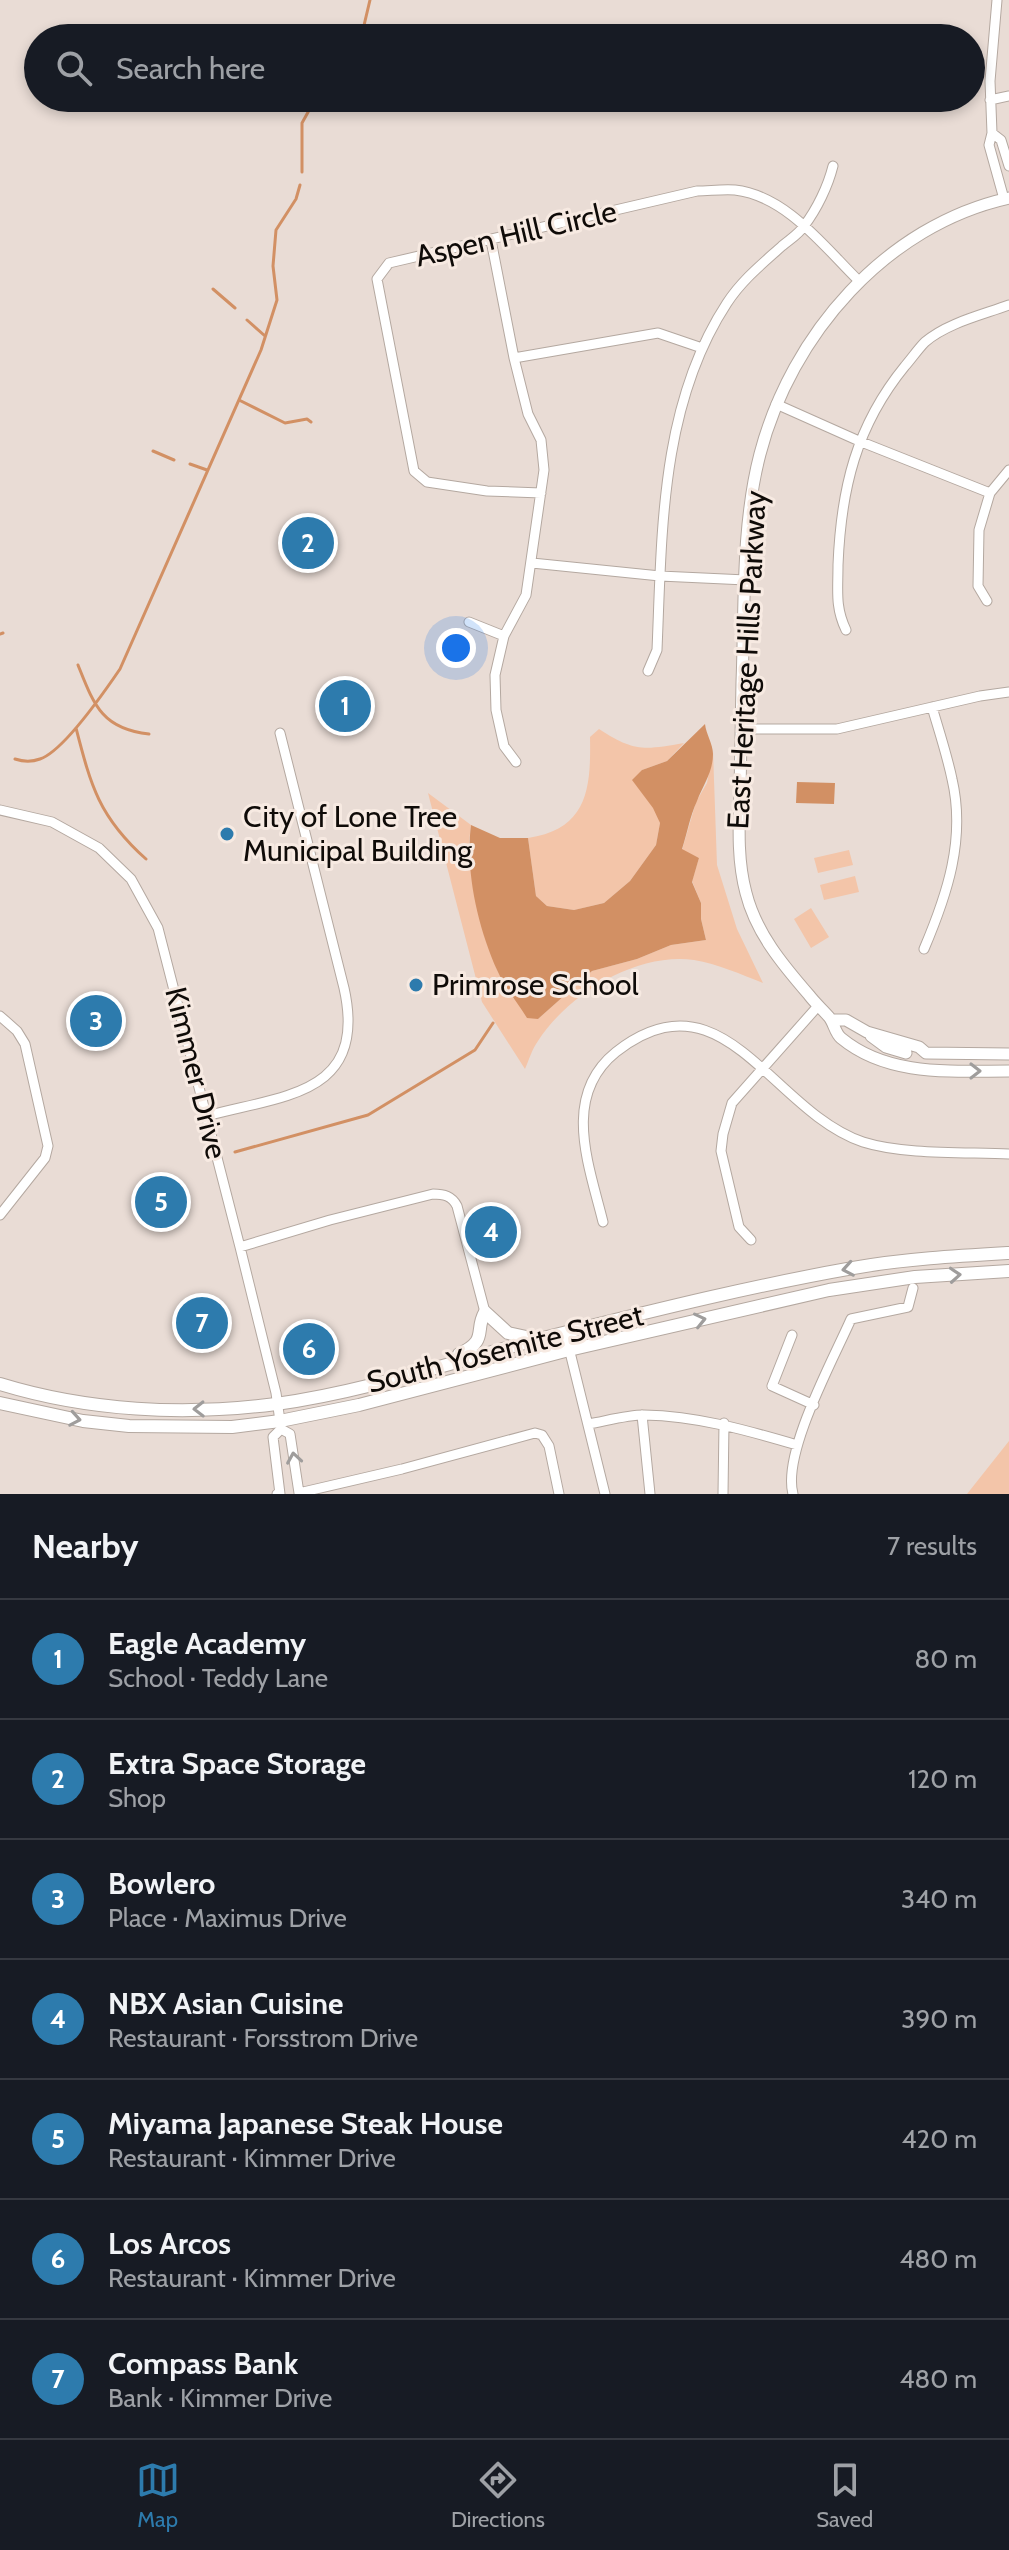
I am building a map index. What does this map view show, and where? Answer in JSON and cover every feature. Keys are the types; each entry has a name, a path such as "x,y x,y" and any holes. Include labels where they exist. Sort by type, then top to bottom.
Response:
{"main road":[{"name":"South Yosemite Street","path":"0,1384 71,1401 130,1408 231,1409 327,1394 565,1332 854,1268 913,1259 1009,1253"},
{"name":"South Yosemite Street","path":"0,1403 83,1421 129,1426 220,1427 280,1421 359,1405 569,1350 829,1290 915,1277 1009,1271"},
{"path":"435,1366 471,1348 481,1335 481,1318 485,1312 508,1333 539,1339"}],"street":[{"path":"997,0 989,145 1006,199"},
{"path":"990,100 1009,96"},
{"path":"992,133 1001,140 1009,166"},
{"path":"648,671 657,650 665,506 677,421 702,348 745,279 804,227 830,179 833,166"},
{"name":"Aspen Hill Circle","path":"541,493 487,491 427,482 414,471 377,279 389,263 697,191 735,190 753,194 780,207 859,281"},
{"name":"East Heritage Hills Parkway","path":"1006,199 966,210 933,226 908,241 859,281 821,325 776,404 755,478 746,580 739,845 746,895 772,951 832,1020 838,1036 892,1064 925,1070 1009,1071"},
{"path":"491,240 514,358 528,414 541,440 544,470 526,595 504,636 495,675 496,710 504,746 516,762"},
{"path":"846,630 837,612 839,532 844,490 859,441 887,388 925,342 947,329 1009,305"},
{"path":"514,358 658,333 702,348"},
{"path":"776,404 990,493"},
{"path":"987,601 978,586 979,530 990,493 1009,470"},
{"path":"532,563 660,576 746,580"},
{"path":"469,622 504,636"},
{"path":"741,729 837,729 1009,692"},
{"path":"924,949 944,901 957,835 953,781 932,707"},
{"path":"207,1116 304,1091 319,1083 338,1061 348,1035 350,1015 344,988 280,733"},
{"name":"Kimmer Drive","path":"0,810 52,822 78,834 109,856 131,879 158,928 240,1247 280,1421"},
{"path":"751,1240 739,1227 721,1151 723,1134 732,1103 818,1006"},
{"path":"0,1016 17,1031 25,1044 48,1146 45,1158 0,1215"},
{"name":"East Heritage Hills Parkway","path":"832,1020 846,1020 871,1037 910,1052 1009,1054"},
{"path":"603,1222 583,1140 582,1112 593,1078 607,1059 634,1038 653,1029 695,1026 722,1036 821,1119 863,1141 897,1148 1009,1154"},
{"path":"870,1055 871,1037"},
{"name":"East Heritage Hills Parkway","path":"871,1037 919,1047 910,1052"},
{"path":"892,1064 910,1052 925,1070"},
{"path":"240,1247 343,1216 442,1194 449,1196 457,1206 485,1312"},
{"path":"793,1494 789,1480 797,1445 851,1319 908,1307 913,1288"},
{"path":"565,1332 605,1494"},
{"path":"792,1335 772,1386 814,1405"},
{"path":"588,1424 642,1415 724,1423 797,1445"},
{"path":"642,1415 650,1494"},
{"path":"723,1494 724,1423"},
{"path":"278,1494 273,1437 281,1429 290,1434 299,1493 535,1433 542,1435 549,1446 559,1494"}],"shaded area":[{"path":"705,724 713,761 692,813 682,849 699,858 692,882 701,903 706,940 671,945 637,959 592,971 538,1019 527,1018 500,977 484,936 472,880 471,825 500,838 528,838 536,896 547,906 574,910 604,903 630,881 656,845 660,823 632,780 642,770 667,761"},
{"path":"599,729 621,742 640,747 684,743 667,761 642,770 660,823 656,845 630,881 604,903 574,910 547,906 536,896 528,838 563,826 574,816 587,789 590,737"},
{"path":"713,751 717,865 737,929 763,983 694,960 672,959 628,970 606,980 567,1007 538,1041 525,1069 482,1002 428,793 471,825 468,851 475,897 497,970 511,996 538,1019 592,971 637,959 671,945 706,940 701,903 692,881 699,858 682,850 696,802 707,783"},
{"path":"797,782 835,783 834,804 796,803"},
{"path":"849,850 853,865 818,873 814,858"},
{"path":"855,876 859,892 824,900 820,885"},
{"path":"811,908 829,937 811,948 794,919"},
{"path":"1009,1441 1009,1494 967,1494"}],"waterway":[{"path":"364,24 370,0"},
{"path":"302,172 302,123 308,112"},
{"path":"15,759 37,760 61,745 120,669 261,350 277,300 273,266 276,230 296,199 300,185"},
{"path":"213,289 235,308"},
{"path":"247,320 265,336"},
{"path":"239,400 285,423 307,419 311,422"},
{"path":"153,451 174,460"},
{"path":"190,464 207,470"},
{"path":"78,665 95,703 110,721 120,727 149,734"},
{"path":"76,728 99,800 117,829 146,859"},
{"path":"235,1152 368,1115 475,1050 493,1023"}],"place":[{"name":"Extra Space Storage","path":"308,543"},
{"name":"Eagle Academy","path":"345,706"},
{"name":"City of Lone Tree Municipal Building","path":"227,834"},
{"name":"Primrose School","path":"416,985"},
{"name":"Bowlero","path":"96,1021"},
{"name":"Miyama Japanese Steak House","path":"161,1202"},
{"name":"NBX Asian Cuisine","path":"491,1232"},
{"name":"Compass Bank","path":"202,1323"},
{"name":"Los Arcos","path":"309,1349"}]}
